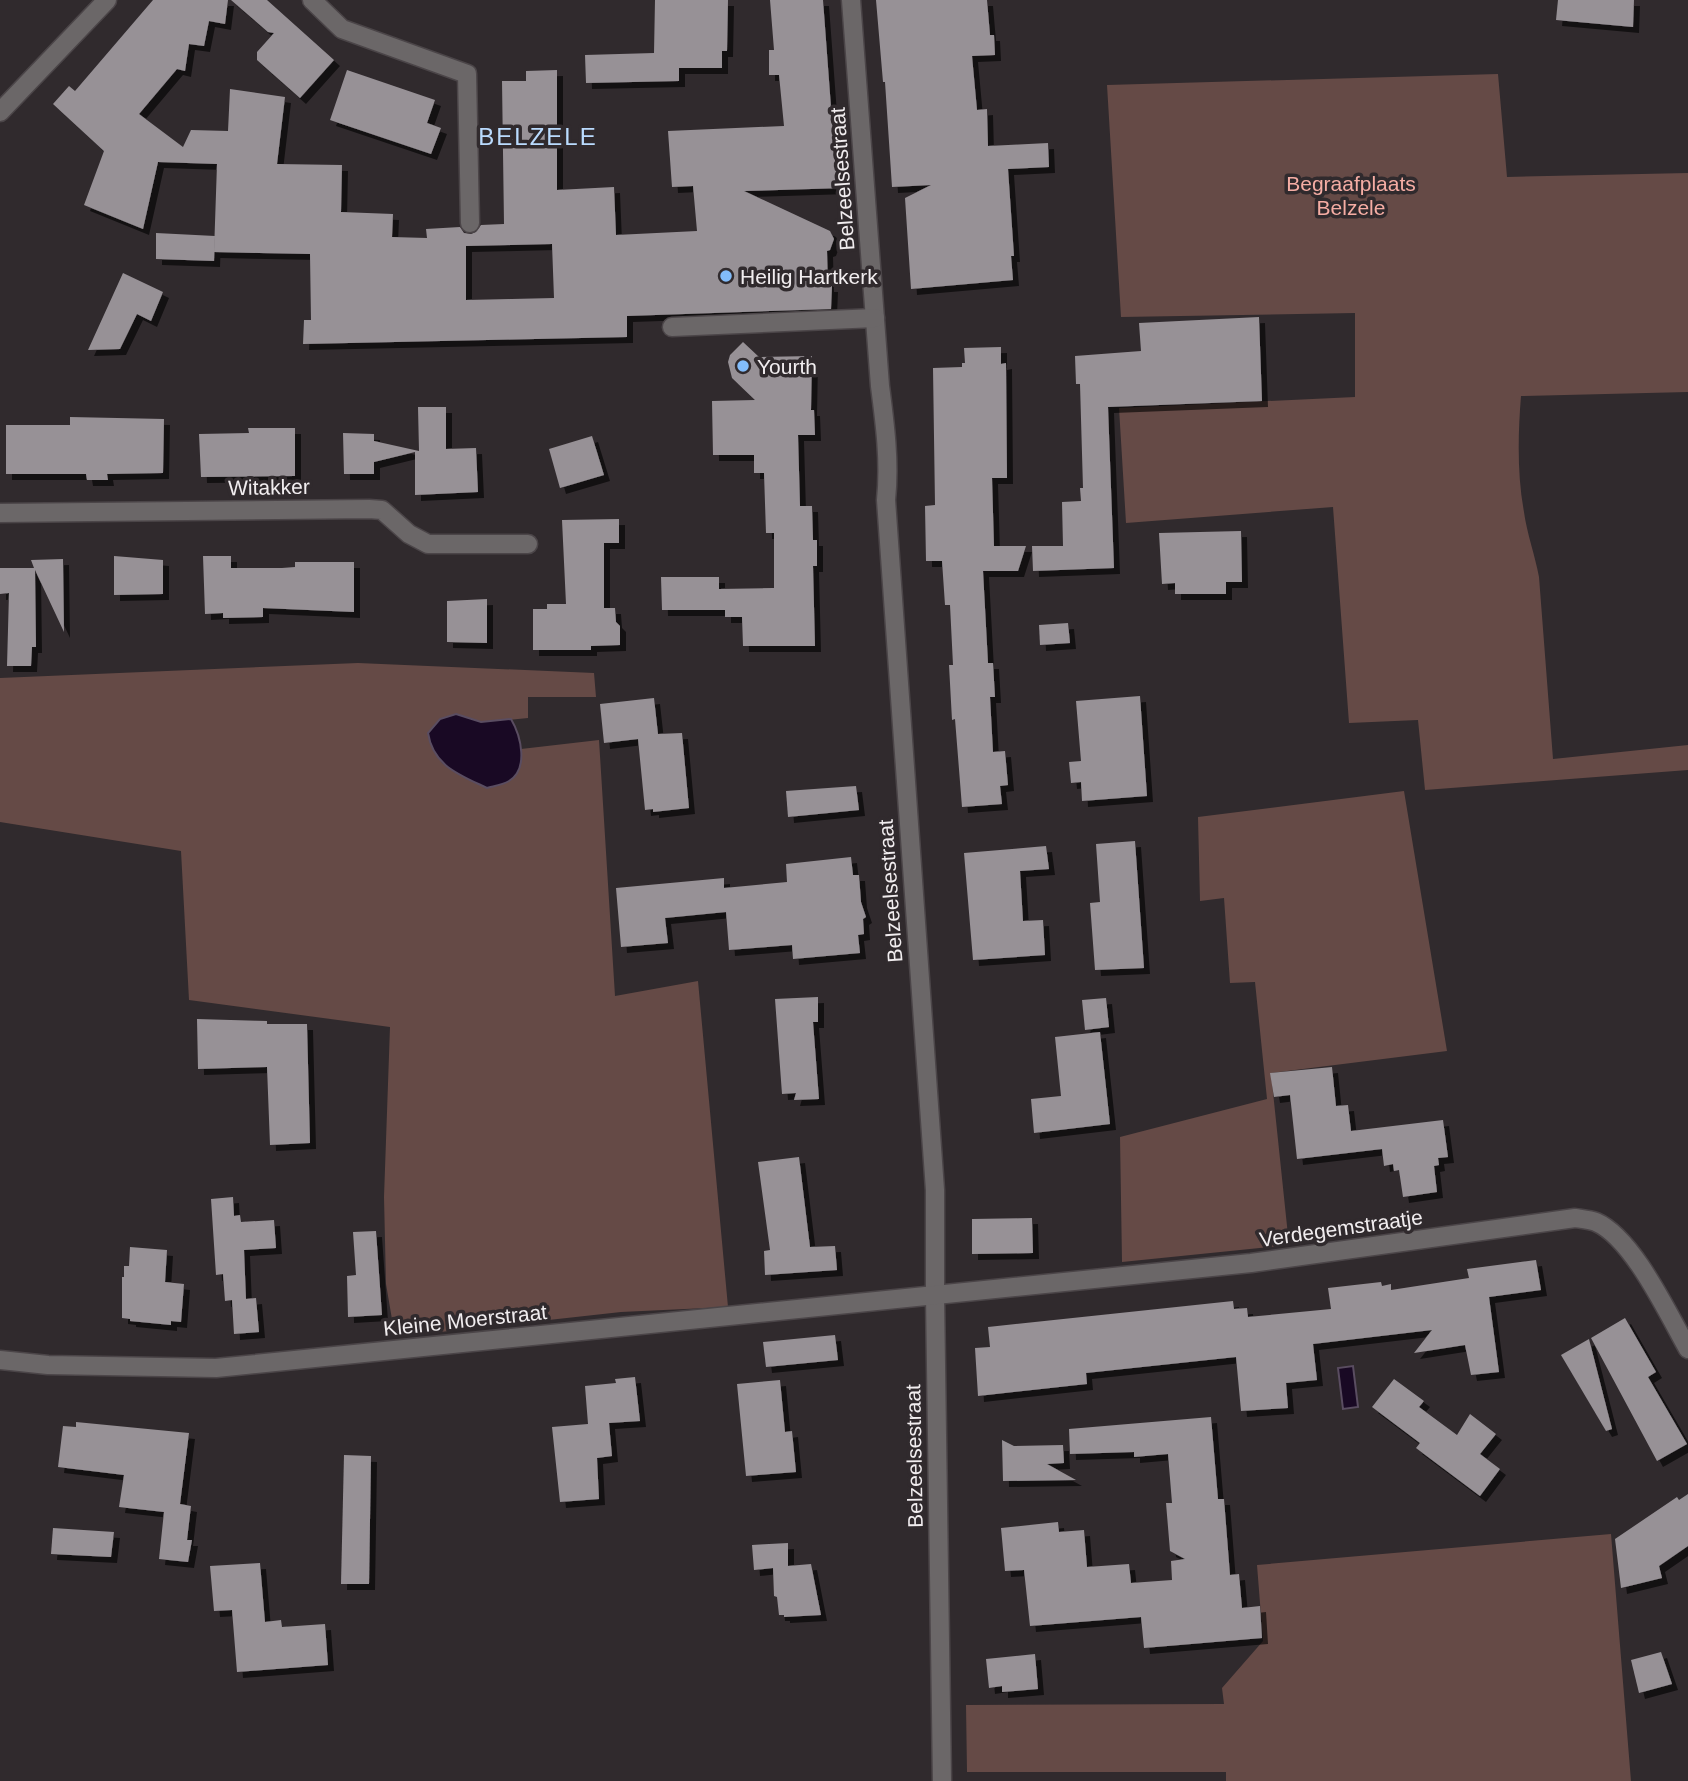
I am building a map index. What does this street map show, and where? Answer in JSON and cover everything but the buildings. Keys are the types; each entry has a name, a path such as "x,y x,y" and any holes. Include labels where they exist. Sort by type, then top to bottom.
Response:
{"street":[{"path":"0,112 107,0"},
{"path":"312,0 342,29 467,74 470,223"},
{"name":"Belzeelsestraat","path":"851,0 886,435 886,500 935,1189 942,1781"},
{"path":"672,327 875,317"},
{"name":"Witakker","path":"0,513 369,509 382,510 409,534 428,544 528,544"},
{"name":"Verdegemstraatje","path":"935,1296 1251,1264 1575,1218 1597,1223 1625,1246 1639,1264 1688,1349"},
{"name":"Kleine Moerstraat","path":"0,1360 48,1365 216,1368 935,1296"}],"green space":[{"name":"Begraafplaats Belzele","path":"1498,74 1507,177 1688,173 1688,392 1521,396 1519,454 1525,520 1539,577 1553,759 1688,745 1688,770 1425,790 1418,720 1349,723 1333,507 1126,523 1119,408 1355,397 1355,313 1121,317 1107,85"},
{"path":"358,663 594,673 596,697 528,697 528,718 482,722 448,716 428,733 442,763 487,788 520,765 521,749 599,740 615,996 698,981 728,1307 621,1312 395,1337 386,1284 384,1197 390,1027 189,1000 181,851 0,822 0,678"},
{"path":"1404,791 1447,1051 1271,1073 1289,1245 1122,1262 1120,1137 1267,1099 1255,982 1230,983 1224,898 1200,901 1198,817"},
{"path":"1611,1534 1631,1781 1226,1781 1226,1772 967,1772 966,1705 1224,1704 1222,1688 1263,1641 1257,1565"}],"shaded area":[{"path":"456,714 481,722 511,719 518,734 521,752 519,769 515,776 509,781 487,788 458,774 442,761 431,744 428,733 440,719"},
{"path":"1353,1366 1358,1407 1343,1409 1338,1368"}],"place":[{"name":"Heilig Hartkerk","path":"726,276"},
{"name":"Yourth","path":"743,366"}],"district":[{"name":"BELZELE","path":"538,136"}]}
